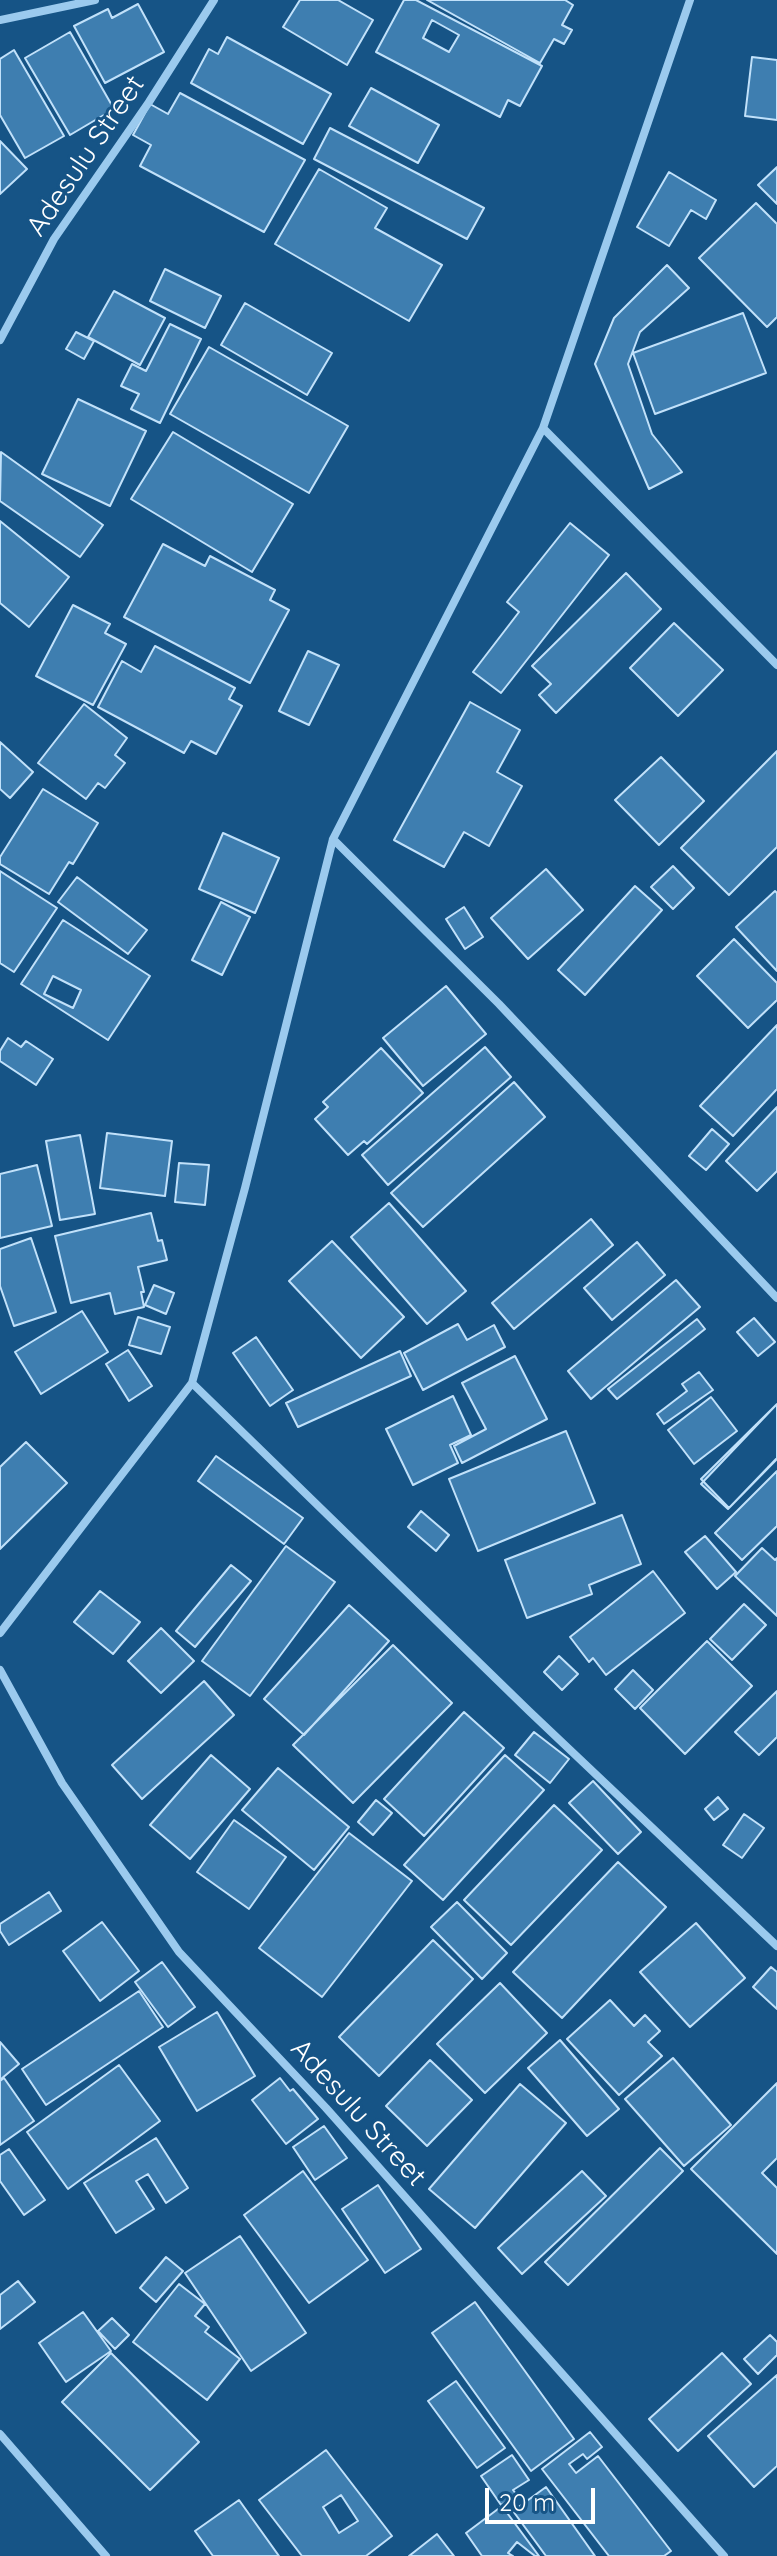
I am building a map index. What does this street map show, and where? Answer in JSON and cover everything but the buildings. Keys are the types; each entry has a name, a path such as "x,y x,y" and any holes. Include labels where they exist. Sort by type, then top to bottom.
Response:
{"street":[{"path":"0,20 95,0"},
{"name":"Adesulu Street","path":"0,340 54,239 149,102 214,0"},
{"path":"0,1633 192,1383 249,1173 333,839 543,428 690,0"},
{"path":"543,428 777,665"},
{"path":"333,839 499,1004 777,1298"},
{"path":"192,1383 529,1711 777,1946"},
{"name":"Adesulu Street","path":"0,1670 62,1783 179,1952 326,2108 724,2556"},
{"path":"0,2434 106,2556"}]}
